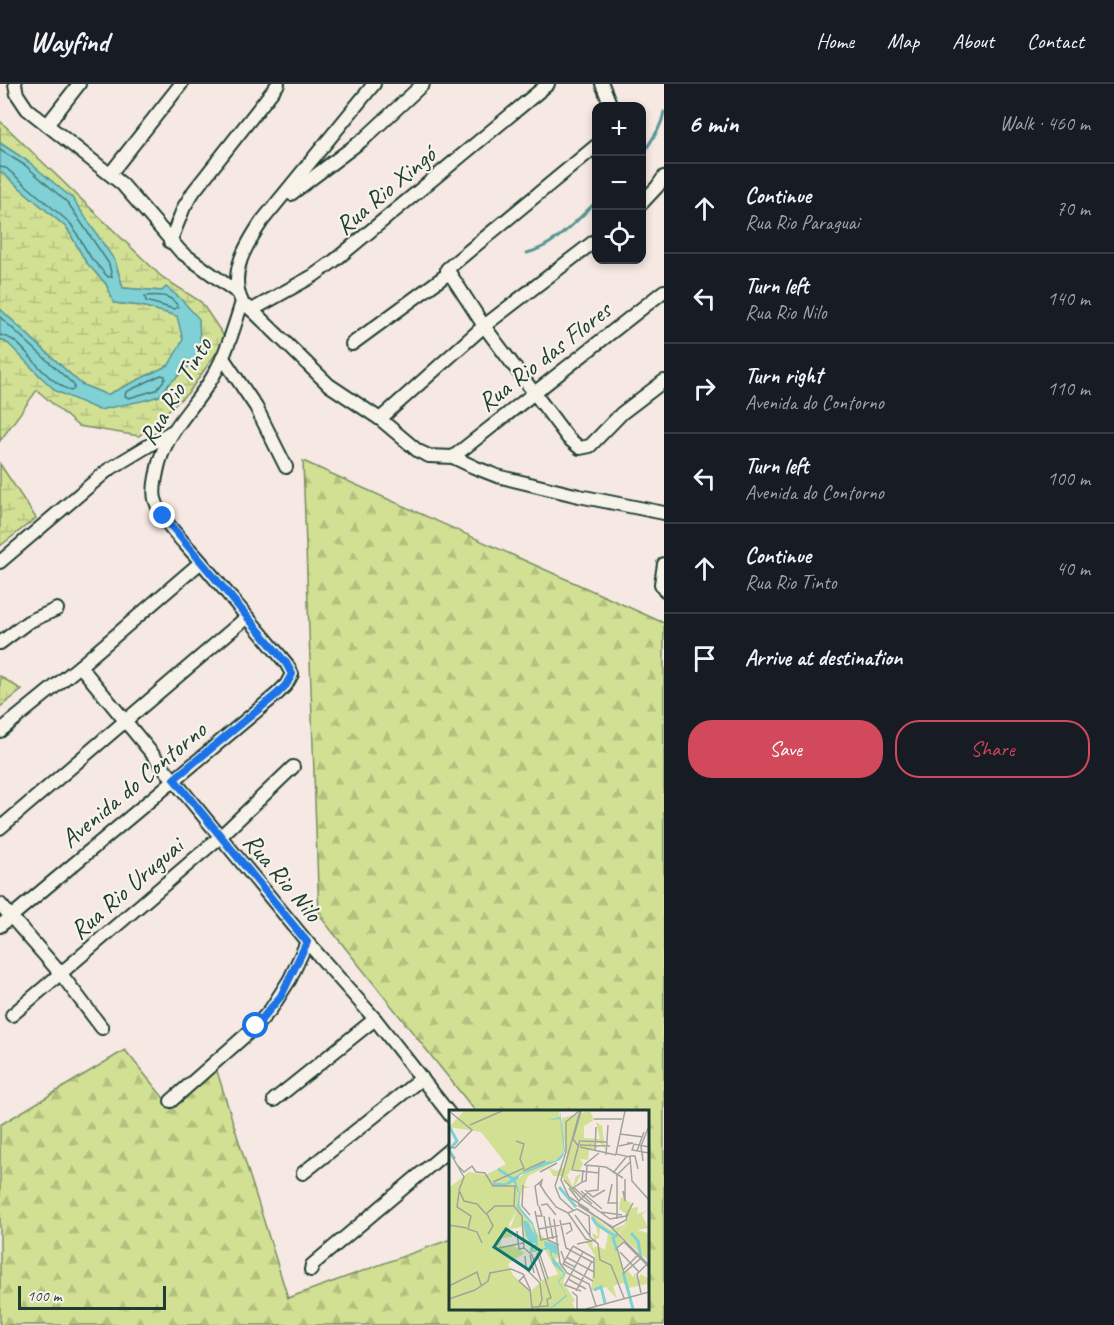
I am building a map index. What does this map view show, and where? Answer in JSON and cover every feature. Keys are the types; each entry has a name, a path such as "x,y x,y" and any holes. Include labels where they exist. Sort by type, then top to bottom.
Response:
{"street":[{"path":"15,84 17,94 27,109 110,174 133,195 170,242 244,302 329,385 380,419 418,451 429,456 453,457 497,476 664,513"},
{"path":"47,125 79,84"},
{"path":"110,174 180,84"},
{"path":"170,242 184,207 194,191 278,84"},
{"name":"Rua Rio Tinto","path":"201,562 163,516 155,499 159,463 171,432 212,379 233,334 244,302 237,279 246,245 374,84"},
{"path":"276,205 365,138 423,84"},
{"name":"Rua Rio Xingó","path":"244,302 313,276 548,84"},
{"path":"602,84 609,102"},
{"path":"352,344 448,271 592,150"},
{"path":"646,199 664,177"},
{"path":"380,419 484,326 592,244"},
{"path":"448,271 484,326 568,438 580,448 585,448 598,439 622,413 664,381"},
{"name":"Rua Rio das Flores","path":"453,457 664,291"},
{"path":"223,358 256,407 286,467"},
{"path":"0,562 108,470 171,432"},
{"path":"0,732 201,562"},
{"name":"Avenida do Contorno","path":"0,926 277,694 290,680 292,674 286,663 201,562"},
{"path":"664,564 661,584 664,590"},
{"path":"0,643 28,622 57,609"},
{"path":"0,828 247,617"},
{"name":"Rua Rio Nilo","path":"80,666 307,942 375,1019 449,1113"},
{"name":"Rua Rio Uruguai","path":"12,1015 220,837 293,767"},
{"path":"0,904 61,974 102,1028"},
{"path":"171,1101 256,1026 271,1009 281,996 307,942"},
{"path":"274,1100 375,1019"},
{"path":"303,1173 422,1078"},
{"path":"311,1270 312,1266 449,1150"}],"green space":[{"path":"0,121 162,277 201,302 226,339 189,392 139,436 78,426 37,390 0,441 0,339 9,344 41,377 99,410 159,396 194,362 200,342 166,288 162,291 123,288 115,261 29,162 0,143"},
{"path":"0,171 67,228 86,262 106,284 114,303 142,306 178,316 183,340 169,365 107,395 81,384 0,309"},
{"path":"303,461 664,623 664,1325 0,1325 0,1125 125,1050 170,1106 216,1068 288,1298 449,1240 449,1310 649,1310 649,1110 474,1110 319,915"},
{"path":"0,464 36,518 0,546"},
{"path":"0,676 22,690 0,707"}],"water":[{"path":"0,143 29,162 73,199 115,261 123,288 162,291 166,287 180,298 199,319 200,342 194,362 159,396 99,410 56,391 9,344 0,339 0,309 81,384 107,395 169,365 183,340 177,316 142,306 114,303 106,284 86,262 67,228 0,171"}],"waterway":[{"path":"646,150 658,130 664,112"},
{"path":"527,253 556,239 592,206"}],"route":[{"path":"163,516 286,663 292,674 290,680 277,694 174,779 307,942 281,996 256,1026"}]}
